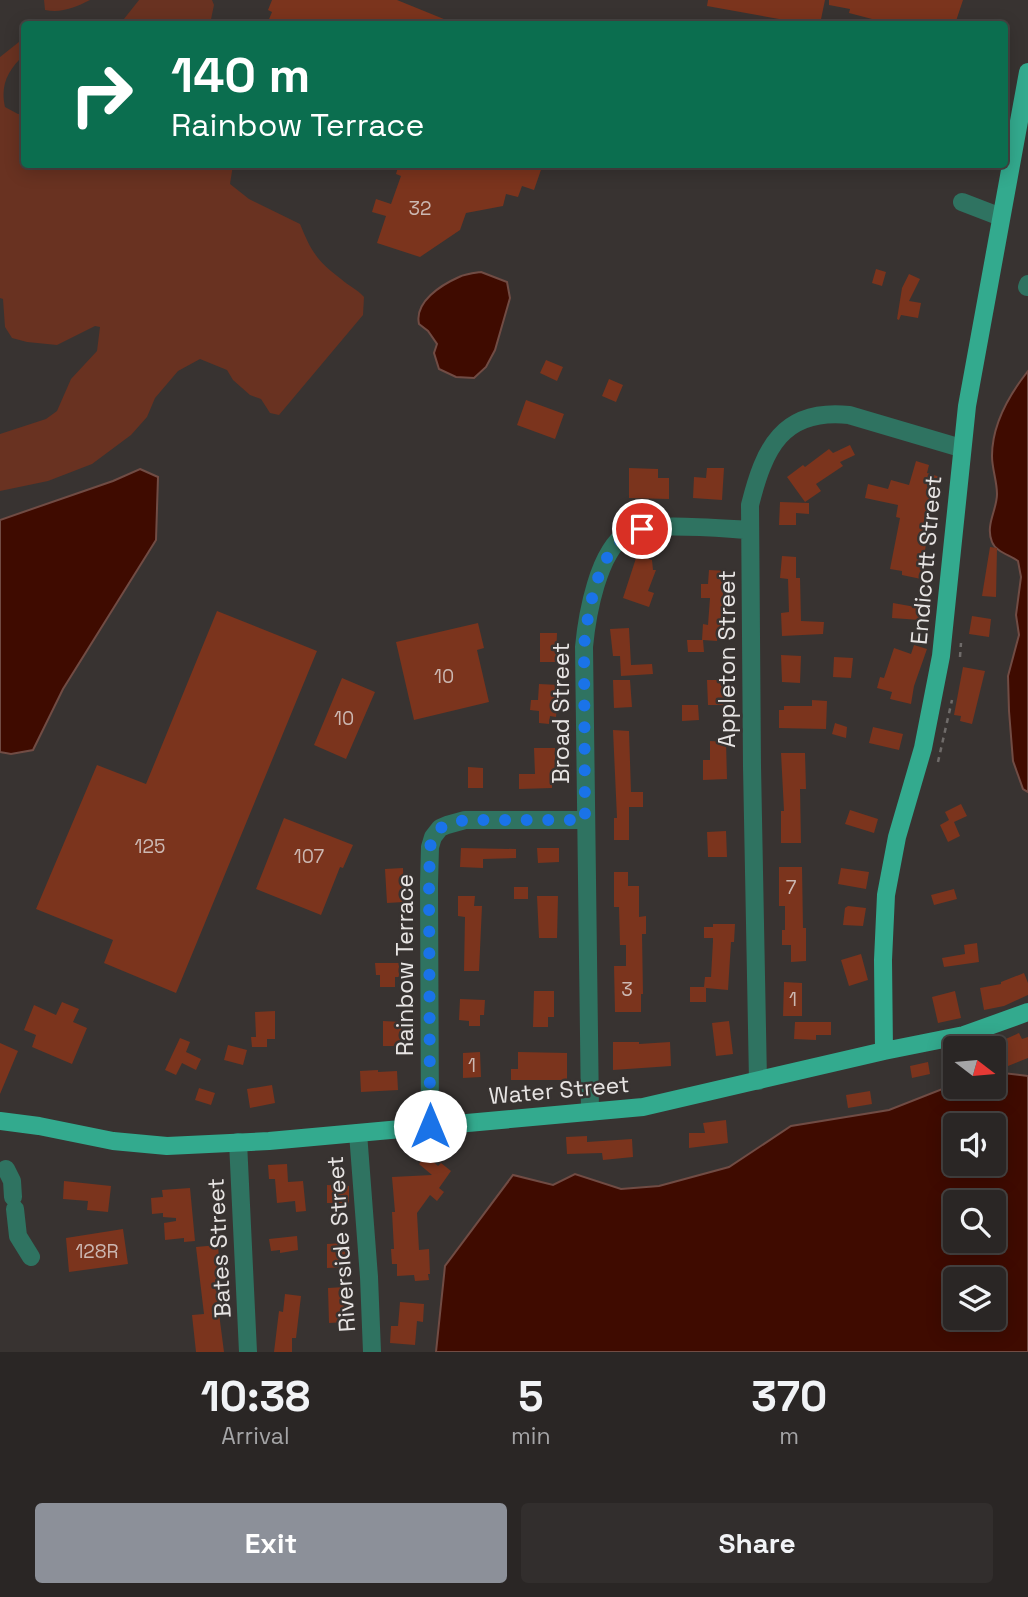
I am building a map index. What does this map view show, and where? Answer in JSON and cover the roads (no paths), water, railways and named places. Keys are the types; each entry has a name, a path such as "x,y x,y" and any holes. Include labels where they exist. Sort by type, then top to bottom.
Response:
{"main road":[{"name":"Endicott Street","path":"884,1051 883,960 886,895 897,837 923,748 942,656 961,448 984,308 1027,83"},
{"name":"Water Street","path":"0,1121 113,1141 167,1146 358,1133 643,1107 964,1035 1028,1012"}],"street":[{"path":"962,202 1001,217"},
{"name":"Appleton Street","path":"758,1081 750,505 759,469 769,448 780,435 810,416 830,413 849,415 961,448"},
{"name":"Broad Street","path":"590,1112 585,820 584,646 587,619 603,567 614,545 628,532 674,526 750,530"},
{"name":"Rainbow Terrace","path":"430,1126 429,884 430,847 433,837 440,828 465,820 585,820"},
{"name":"Riverside Street","path":"358,1133 372,1352"},
{"name":"Bates Street","path":"238,1142 248,1352"},
{"path":"6,1169 12,1181 18,1236 31,1256"}]}
